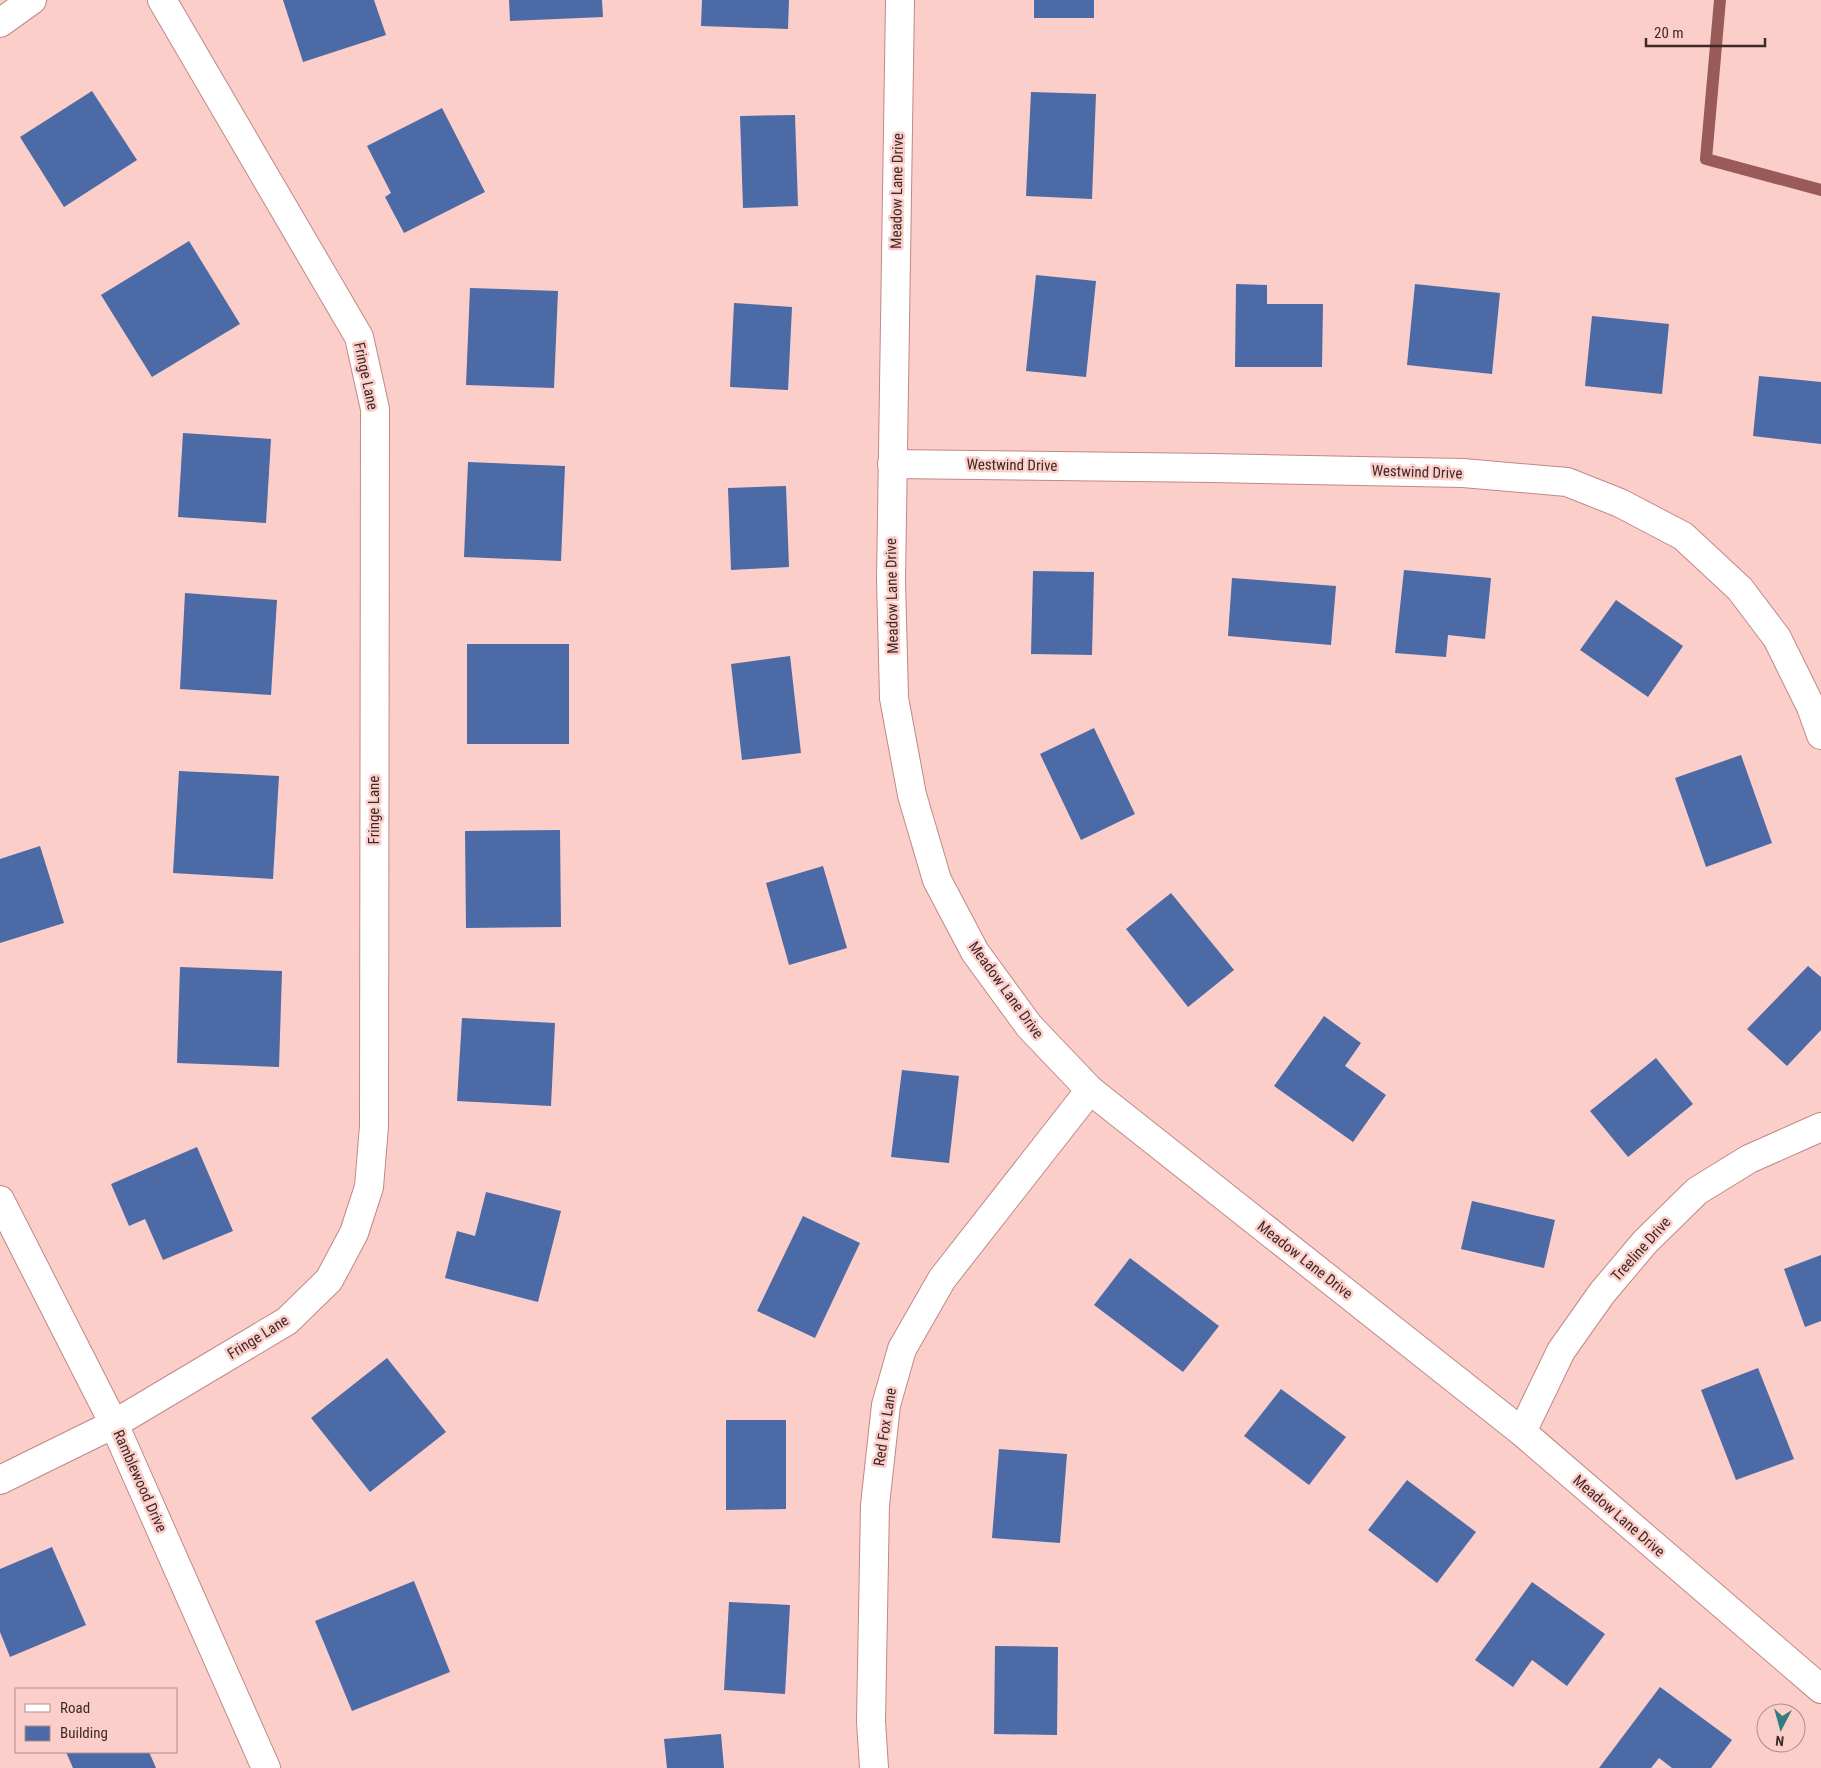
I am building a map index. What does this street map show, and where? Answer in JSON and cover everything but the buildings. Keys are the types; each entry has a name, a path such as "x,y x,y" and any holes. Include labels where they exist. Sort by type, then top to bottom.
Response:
{"street":[{"path":"0,23 32,0"},
{"name":"Fringe Lane","path":"0,1480 114,1424 287,1322 329,1280 354,1233 369,1187 374,1126 375,409 359,337 162,0"},
{"name":"Meadow Lane Drive","path":"900,0 891,580 894,698 912,795 937,880 975,952 1023,1018 1090,1090 1522,1432 1821,1689"},
{"name":"Westwind Drive","path":"892,464 1463,473 1567,482 1620,503 1683,536 1740,589 1777,638 1811,707 1821,735"},
{"name":"Red Fox Lane","path":"874,1768 871,1721 875,1504 886,1405 902,1349 942,1279 1090,1090"},
{"name":"Treeline Drive","path":"1522,1432 1561,1351 1602,1292 1645,1242 1697,1191 1749,1159 1821,1127"},
{"name":"Ramblewood Drive","path":"0,1200 114,1424 266,1768"}],"waterway":[{"path":"1720,0 1706,159 1821,190"}]}
